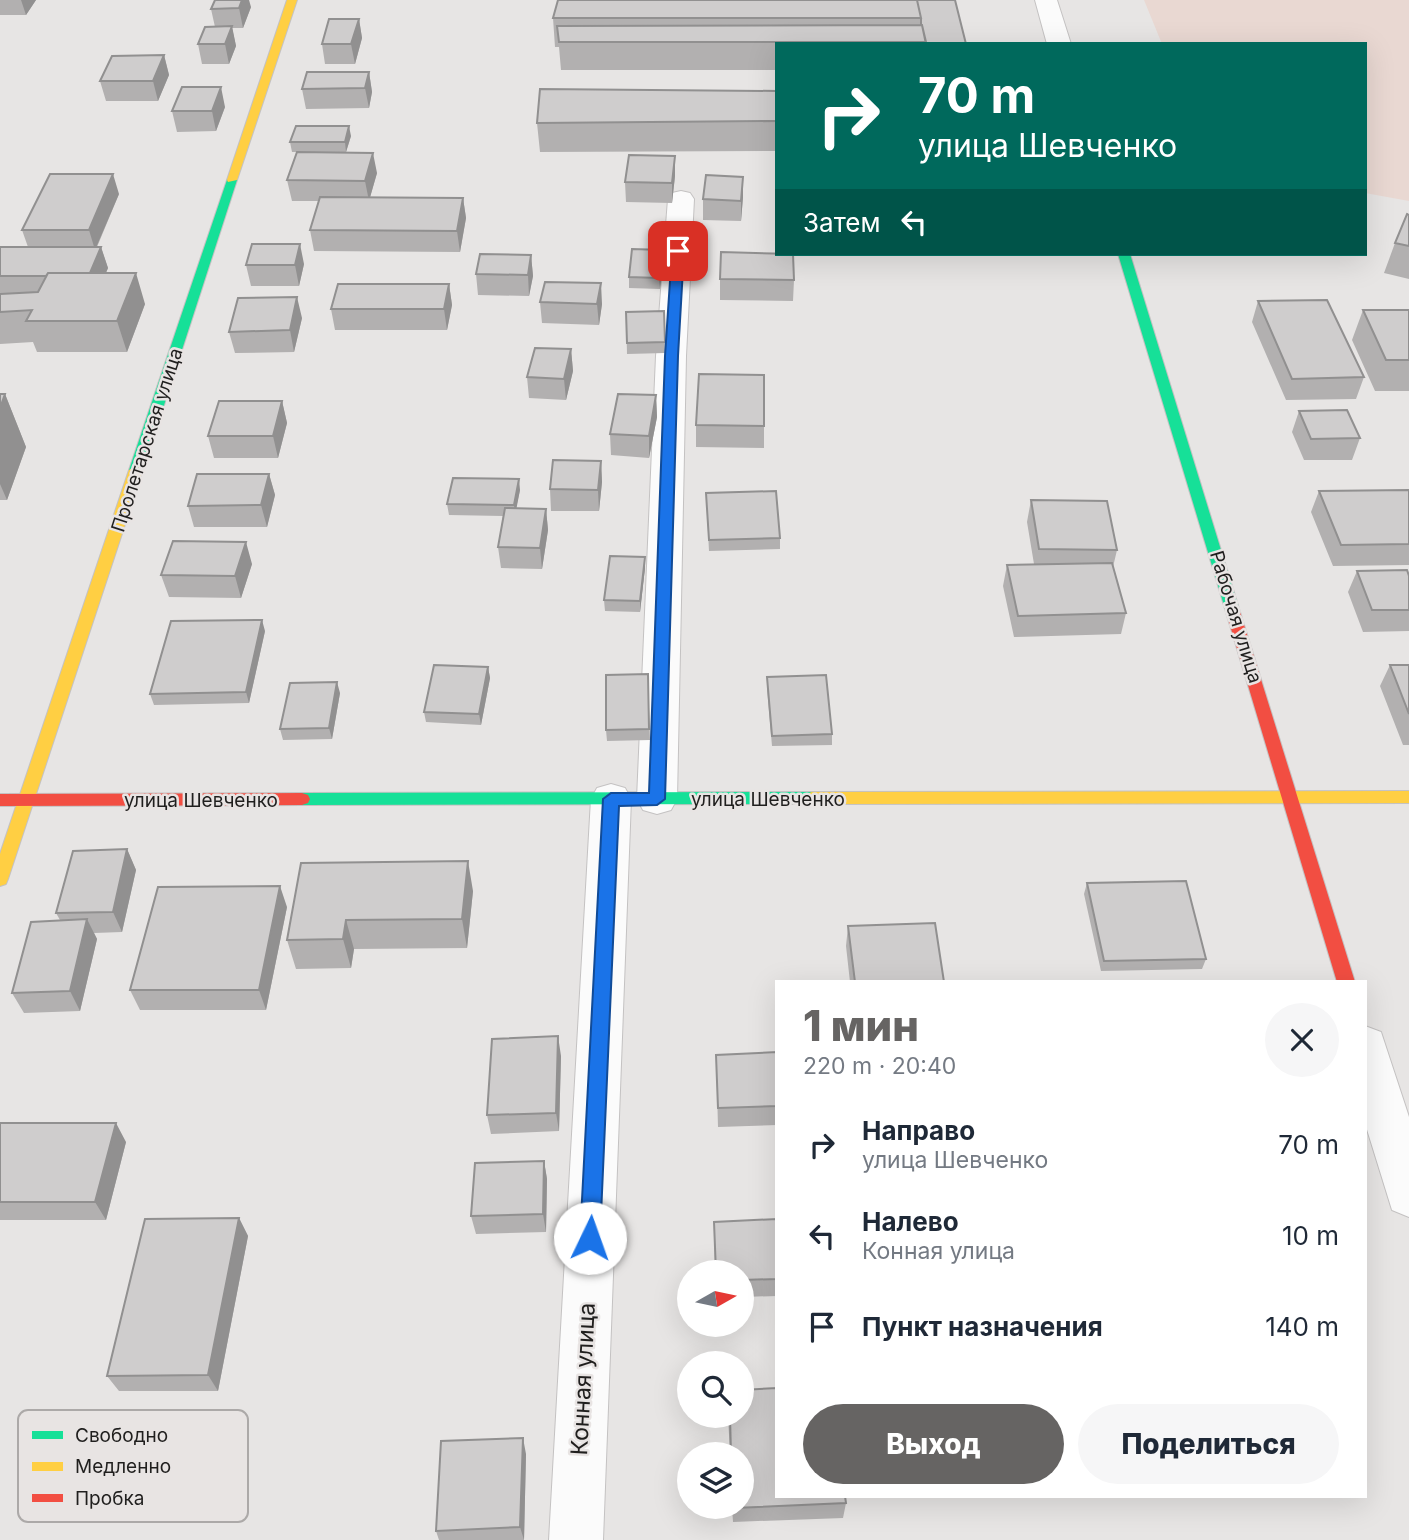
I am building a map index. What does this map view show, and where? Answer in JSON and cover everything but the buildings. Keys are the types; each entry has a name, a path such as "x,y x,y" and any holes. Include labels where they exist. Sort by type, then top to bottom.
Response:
{"street":[{"name":"Пролетарская улица","path":"0,879 292,0"},
{"path":"1046,0 1058,42"},
{"path":"657,799 671,356 681,199"},
{"name":"Рабочая улица","path":"1125,256 1292,796 1345,980"},
{"name":"улица Шевченко","path":"0,800 1409,797"},
{"name":"Конная улица","path":"576,1540 611,799"},
{"path":"1367,1052 1409,1195"}],"shaded area":[{"path":"1144,0 1409,0 1409,201 1367,193 1367,42 1161,42"}],"traffic: fast":[{"path":"136,470 232,180"},
{"path":"1125,256 1233,612"},
{"path":"302,799 812,798"}],"traffic: slow":[{"path":"232,180 292,0"},
{"path":"0,879 136,470"},
{"path":"812,798 1409,797"}],"traffic: jam":[{"path":"1233,612 1345,980"},
{"path":"0,800 302,799"}],"route":[{"path":"590,1238 611,799 657,799 671,356 678,251"}]}
